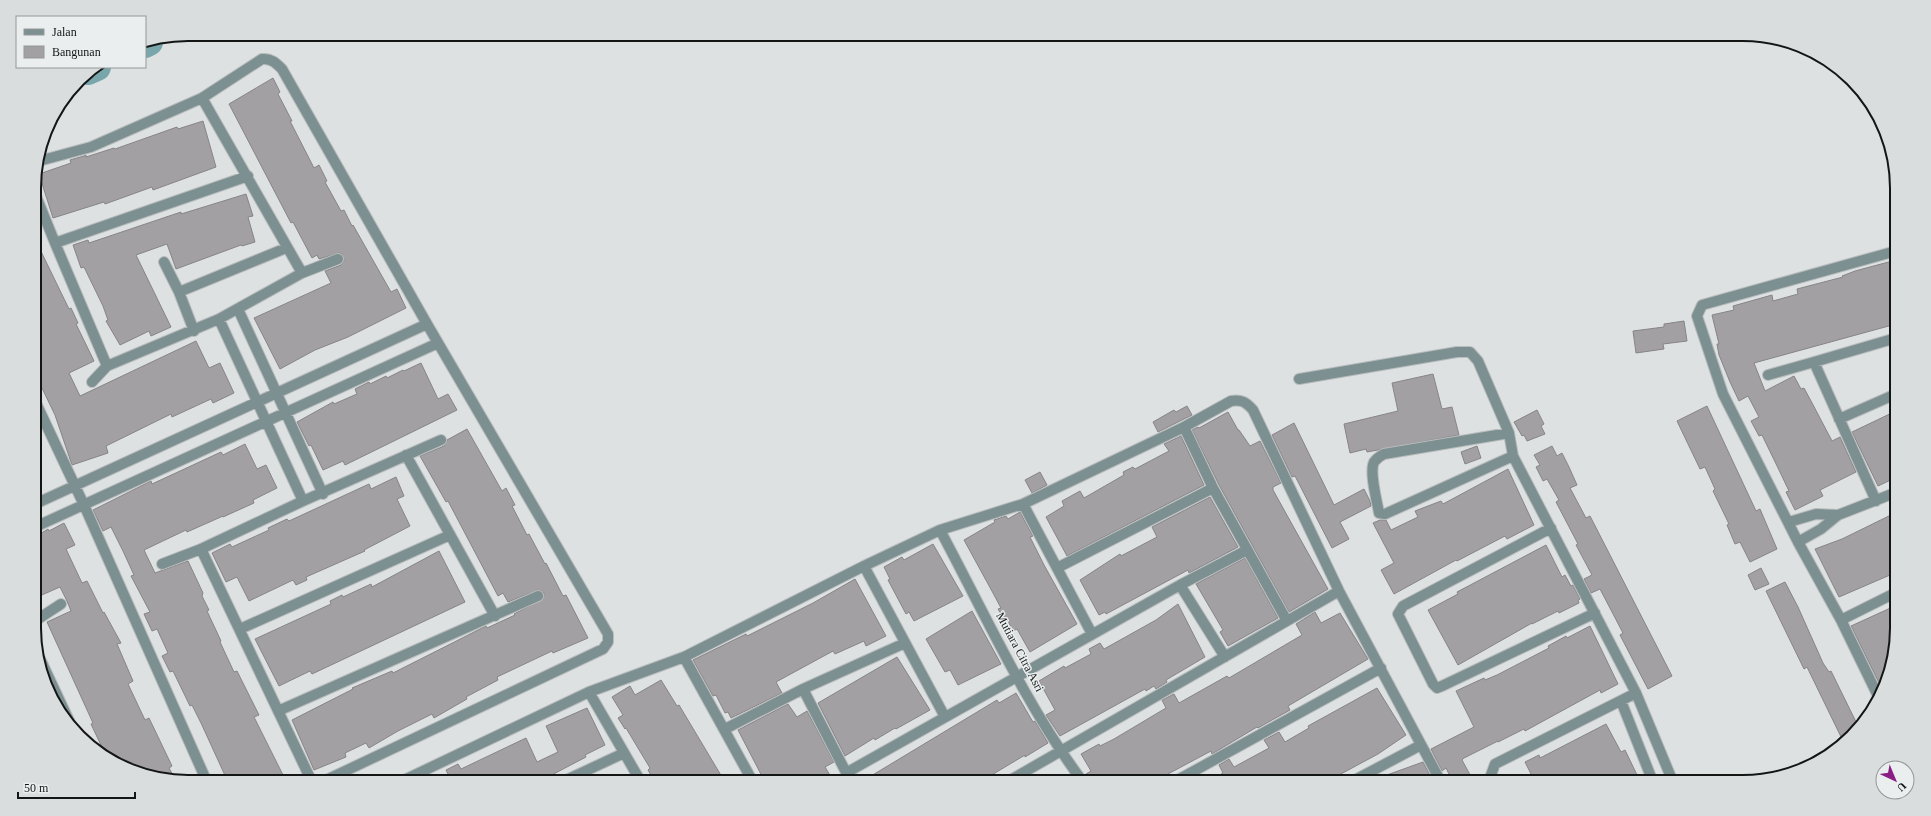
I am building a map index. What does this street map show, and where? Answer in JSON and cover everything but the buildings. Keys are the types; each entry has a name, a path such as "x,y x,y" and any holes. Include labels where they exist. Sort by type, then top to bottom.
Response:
{"street":[{"path":"44,160 91,147 202,98 262,59 268,58 274,61 282,69 427,324 608,634 608,642 603,649 337,775"},
{"path":"202,98 248,176 286,248 302,273"},
{"path":"55,244 248,176"},
{"path":"41,209 107,366"},
{"path":"179,292 286,248"},
{"path":"1876,691 1841,620 1798,542 1723,394 1697,316 1702,305 1890,253"},
{"path":"92,382 107,366 194,331 238,309 302,273 338,259"},
{"path":"164,262 179,292 194,331"},
{"path":"238,309 323,494"},
{"path":"219,319 303,501"},
{"path":"41,501 427,324"},
{"path":"1768,375 1890,340"},
{"path":"41,524 438,343"},
{"path":"1300,379 1466,351 1473,354 1509,432 1513,456 1636,693 1670,775"},
{"path":"1814,362 1876,502"},
{"path":"1839,419 1890,397"},
{"path":"415,775 589,692 684,658 864,566 940,530 1023,504 1184,427 1231,401 1242,401 1253,410 1340,591 1437,775"},
{"path":"41,414 84,505 204,775"},
{"path":"1184,427 1214,488 1287,621"},
{"path":"1509,432 1384,454 1378,457 1373,463 1372,472 1379,513 1385,514 1513,456"},
{"path":"162,564 201,549 303,501 323,494 441,440"},
{"path":"406,455 494,616"},
{"path":"1057,568 1214,488"},
{"path":"1798,542 1821,529 1838,515 1876,502 1890,495"},
{"path":"1023,504 1092,634"},
{"path":"1789,522 1816,514 1838,515"},
{"path":"1551,528 1403,606 1400,609 1398,614 1433,684 1437,688 1442,686 1594,613"},
{"name":"Mutiara Citra Asri","path":"940,530 1060,751 1078,775"},
{"path":"240,629 450,535"},
{"path":"201,549 309,775"},
{"path":"851,775 945,717 1180,585 1247,550"},
{"path":"864,566 945,717"},
{"path":"1180,585 1225,657"},
{"path":"1019,775 1340,591"},
{"path":"278,711 538,596"},
{"path":"1841,620 1890,596"},
{"path":"41,617 61,604"},
{"path":"725,729 803,689 905,643"},
{"path":"684,658 749,775"},
{"path":"1187,775 1381,668"},
{"path":"803,689 847,775"},
{"path":"589,692 637,775"},
{"path":"1491,775 1495,764 1636,693"},
{"path":"1621,701 1649,775"},
{"path":"1364,775 1421,745"},
{"path":"576,775 624,752"},
{"path":"1660,775 1668,770"}]}
